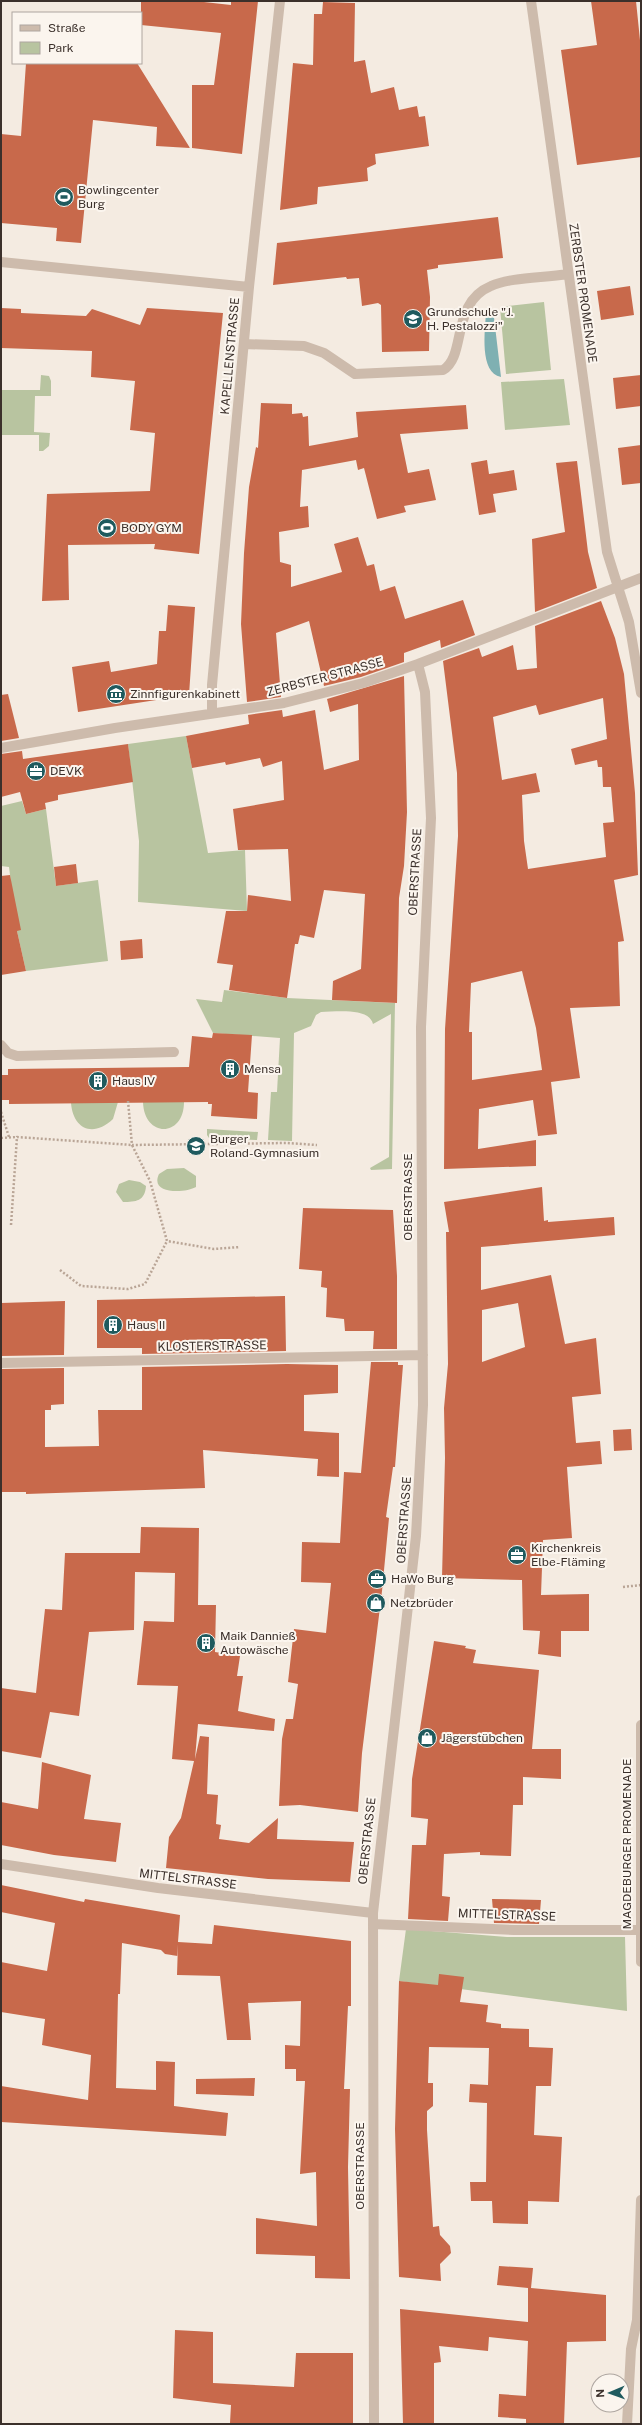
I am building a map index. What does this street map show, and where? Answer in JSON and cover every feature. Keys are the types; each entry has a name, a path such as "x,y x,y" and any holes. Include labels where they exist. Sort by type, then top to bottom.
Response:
{"street":[{"name":"KAPELLENSTRASSE","path":"212,713 212,685 249,287 280,1"},
{"name":"ZERBSTER PROMENADE","path":"531,1 606,552 616,587"},
{"path":"1,262 249,287"},
{"path":"244,344 304,346 324,353 355,374 443,370 452,362 465,309 481,291 491,285 509,281 567,274"},
{"name":"ZERBSTER STRASSE","path":"1,748 212,713 284,703 363,683 418,664 641,578"},
{"path":"616,587 629,622 641,693"},
{"name":"OBERSTRASSE","path":"374,2424 373,1913 416,1536 421,1462 423,1355 421,1027 431,818 425,692 418,664"},
{"path":"1,1045 8,1053 17,1056 174,1052"},
{"name":"KLOSTERSTRASSE","path":"1,1364 423,1355"},
{"name":"MAGDEBURGER PROMENADE","path":"641,1725 641,1962"},
{"name":"MITTELSTRASSE","path":"1,1864 166,1889 373,1913"},
{"name":"MITTELSTRASSE","path":"373,1924 514,1930 640,1930"},
{"path":"627,2424 630,2355 637,2320 641,2200"}],"path":[{"path":"60,1270 81,1286 128,1289 145,1284 167,1241 150,1181 132,1145 128,1101"},
{"path":"1,1112 9,1137"},
{"path":"11,1225 17,1137"},
{"path":"1,1138 17,1137 132,1145 287,1143 317,1145"},
{"path":"167,1241 214,1248 240,1247"},
{"path":"623,1587 641,1585"}],"green space":[{"path":"544,302 551,370 506,374 500,307"},
{"path":"41,375 49,376 51,381 51,396 35,396 34,432 50,433 49,446 43,451 39,451 39,435 1,435 1,390 40,390"},
{"path":"564,379 570,425 505,430 501,382"},
{"path":"186,736 208,853 245,850 247,911 138,902 139,841 128,744"},
{"path":"22,801 26,814 46,809 56,886 98,880 108,961 26,971 17,931 9,867 1,866 1,806"},
{"path":"224,990 287,998 395,1003 392,1169 371,1170 370,1168 389,1157 391,1014 373,1024 365,1015 358,1013 343,1011 321,1012 316,1015 311,1026 294,1033 292,1141 268,1140 271,1092 277,1092 280,1038 213,1033 196,999 222,1002"},
{"path":"118,1102 113,1119 106,1125 91,1129 85,1128 76,1119 71,1103"},
{"path":"143,1102 184,1102 182,1114 178,1122 171,1127 164,1129 156,1127 150,1122 145,1114"},
{"path":"207,1129 258,1132 257,1140 209,1138 207,1135"},
{"path":"184,1168 196,1176 196,1187 185,1190 170,1191 159,1186 157,1181 159,1174 167,1169"},
{"path":"129,1180 140,1182 146,1186 144,1195 136,1201 123,1202 116,1192 119,1184"},
{"path":"406,1929 507,1937 625,1937 627,2011 399,1981"}],"water":[{"path":"493,309 501,377 494,374 489,368 486,359 486,313"}],"building":[{"path":"141,1 195,1 231,5 231,1 258,1 242,154 192,148 192,85 214,85 221,33 142,25"},
{"path":"591,1 636,1 641,50 641,157 577,165 561,50 597,45"},
{"path":"323,2 355,3 354,62 365,60 371,93 394,87 399,110 417,106 419,117 425,116 429,146 375,154 376,164 367,168 368,181 318,187 317,204 280,210 293,63 313,65 314,14 322,14"},
{"path":"26,64 138,64 190,148 156,146 157,127 93,120 81,243 56,241 57,228 1,223 1,134 21,136"},
{"path":"498,217 503,258 438,265 438,268 427,270 430,297 429,351 382,352 381,305 378,303 362,306 359,278 347,279 346,277 273,285 277,243"},
{"path":"630,286 634,315 601,320 597,291"},
{"path":"1,308 21,309 21,313 86,316 92,309 140,325 147,308 223,313 199,554 154,549 155,544 68,545 69,600 42,601 47,494 150,491 155,433 130,430 135,381 91,377 92,351 1,348"},
{"path":"641,375 641,406 616,409 613,378"},
{"path":"261,403 292,404 292,414 302,413 303,417 308,416 309,446 358,437 356,412 466,405 468,429 400,434 408,473 429,469 436,500 404,506 406,512 377,519 364,468 358,470 356,460 302,470 300,507 308,506 309,527 279,532 280,562 291,565 291,587 342,572 334,544 358,537 367,566 374,564 380,591 395,586 405,619 463,600 475,635 441,648 440,640 404,653 404,662 361,677 324,686 309,621 276,633 281,697 247,702 241,624 244,553 249,487 256,447 258,448"},
{"path":"641,445 641,483 622,485 618,448"},
{"path":"487,460 489,474 514,470 517,490 493,494 496,512 479,515 471,463"},
{"path":"577,461 588,552 597,588 535,612 532,539 565,532 556,463"},
{"path":"601,601 615,638 624,674 635,793 638,875 614,880 624,941 618,942 620,1006 570,1008 580,1078 551,1082 557,1134 538,1136 533,1100 479,1109 478,1149 536,1140 536,1166 444,1169 445,1029 458,836 457,773 443,661 479,648 482,657 513,645 517,670 537,668 535,626","holes":["603,698 607,739 571,749 575,765 597,760 598,767 602,767 603,787 611,787 614,822 603,823 606,857 528,869 524,841 522,795 540,792 536,773 502,780 493,717 536,705 539,715","522,971 536,1028 542,1070 472,1080 472,1032 469,1032 471,983"]},
{"path":"168,605 195,607 189,695 78,712 72,667 109,661 111,672 157,664 159,631 166,631"},
{"path":"404,676 407,812 404,866 399,898 397,1003 332,1000 333,981 361,969 365,894 324,890 314,938 300,935 298,944 295,944 287,998 229,990 233,965 217,963 226,911 247,911 248,895 291,901 288,849 238,850 233,809 284,800 282,761 263,767 260,758 226,765 225,762 192,768 186,736 249,724 248,715 282,710 283,717 315,710 324,770 359,760 358,704 330,712 327,699"},
{"path":"8,694 19,738 1,741 1,695"},
{"path":"128,744 133,782 58,795 58,800 45,803 46,809 26,814 20,792 1,797 1,754 22,751 23,759"},
{"path":"76,864 78,883 56,886 54,867"},
{"path":"10,875 21,930 17,931 26,971 1,975 1,876"},
{"path":"142,939 143,958 121,960 120,941"},
{"path":"213,1033 252,1035 248,1092 258,1093 257,1119 211,1116 212,1104 208,1104 208,1102 9,1104 9,1100 1,1100 1,1075 8,1075 8,1069 189,1067 192,1036 212,1038"},
{"path":"542,1187 544,1221 548,1220 548,1222 614,1217 615,1235 481,1247 481,1290 551,1275 565,1344 596,1338 601,1394 572,1397 576,1443 600,1441 602,1464 567,1467 572,1538 543,1540 541,1595 589,1594 589,1631 561,1631 561,1657 538,1654 540,1631 523,1630 522,1580 442,1578 445,1458 444,1408 448,1364 446,1232 449,1232 444,1202","holes":["518,1303 525,1347 482,1362 482,1310"]},
{"path":"303,1208 393,1210 397,1276 397,1349 373,1349 374,1331 345,1331 344,1319 326,1317 327,1288 321,1287 322,1271 299,1269"},
{"path":"285,1296 286,1351 142,1354 142,1348 97,1348 97,1300"},
{"path":"65,1301 64,1355 1,1356 1,1303"},
{"path":"371,1362 398,1362 398,1365 403,1365 395,1467 393,1467 386,1517 389,1518 382,1591 362,1753 358,1812 300,1805 279,1806 282,1739 286,1719 293,1719 298,1684 288,1682 294,1629 326,1633 331,1583 301,1582 302,1542 340,1543 344,1472 361,1473"},
{"path":"287,1364 338,1365 338,1393 304,1395 304,1431 339,1433 339,1477 317,1476 318,1459 203,1450 205,1488 26,1494 26,1492 1,1492 1,1369 64,1368 64,1404 51,1405 51,1410 45,1410 45,1447 99,1446 98,1410 142,1410 142,1367"},
{"path":"631,1429 632,1450 614,1451 613,1430"},
{"path":"141,1527 199,1528 198,1605 216,1605 215,1652 240,1656 237,1676 243,1676 238,1711 275,1719 274,1731 198,1724 195,1759 200,1736 209,1737 207,1794 218,1795 216,1824 221,1825 219,1839 249,1843 278,1818 277,1839 354,1842 350,1882 268,1879 166,1868 169,1837 181,1818 194,1761 172,1759 178,1686 137,1685 144,1621 174,1622 175,1573 135,1572 134,1630 89,1632 79,1716 50,1712 41,1758 1,1751 1,1688 36,1693 45,1609 62,1610 65,1553 140,1553"},
{"path":"434,1641 466,1646 465,1648 476,1650 473,1663 539,1670 532,1749 561,1749 561,1779 523,1777 523,1805 513,1805 511,1856 480,1855 480,1852 444,1854 442,1896 450,1897 448,1921 408,1919 412,1845 426,1845 428,1819 411,1817 412,1779"},
{"path":"42,1762 91,1775 84,1819 121,1823 116,1862 54,1855 1,1845 1,1802 38,1809"},
{"path":"1,1885 84,1902 85,1899 180,1915 178,1942 212,1944 214,1925 351,1941 351,2006 348,2006 344,2089 350,2089 348,2167 350,2279 315,2278 315,2256 256,2254 256,2218 317,2226 316,2172 300,2174 305,2081 296,2081 296,2069 285,2069 285,2045 300,2046 301,2001 248,2003 251,2040 227,2040 220,1976 177,1975 178,1956 165,1954 161,1950 122,1943 120,1994 118,1994 116,2088 156,2090 156,2061 175,2062 174,2106 228,2113 226,2136 1,2122 1,2086 88,2100 91,2055 42,2045 45,2019 1,2012 1,1962 47,1971 55,1923 1,1912"},
{"path":"492,1899 541,1900 539,1924 494,1923"},
{"path":"439,1974 464,1977 460,2002 488,2005 486,2022 501,2024 501,2028 529,2029 529,2047 553,2048 551,2086 536,2086 534,2135 562,2137 559,2202 528,2201 528,2224 493,2223 492,2201 471,2201 470,2182 486,2182 487,2103 469,2102 470,2084 488,2085 489,2048 429,2047 428,2083 433,2083 433,2106 427,2111 427,2130 433,2227 439,2226 440,2235 450,2246 451,2253 440,2264 441,2281 399,2277 395,2129 399,1981 438,1985"},
{"path":"255,2078 254,2096 196,2094 196,2079"},
{"path":"499,2266 533,2268 531,2288 606,2295 606,2341 567,2342 564,2424 526,2424 526,2419 498,2417 499,2394 526,2396 528,2341 489,2337 488,2351 439,2346 441,2362 434,2363 434,2424 403,2424 400,2309 528,2322 528,2288 497,2285"},
{"path":"175,2330 213,2332 213,2383 294,2387 296,2353 353,2353 353,2424 230,2423 231,2405 173,2398"}],"place":[{"name":"Bowlingcenter Burg","path":"64,197"},
{"name":"Grundschule \"J. H. Pestalozzi\"","path":"413,319"},
{"name":"BODY GYM","path":"107,528"},
{"name":"Zinnfigurenkabinett","path":"116,694"},
{"name":"DEVK","path":"36,771"},
{"name":"Mensa","path":"230,1069"},
{"name":"Haus IV","path":"98,1081"},
{"name":"Burger Roland-Gymnasium","path":"196,1146"},
{"name":"Haus II","path":"113,1325"},
{"name":"Kirchenkreis Elbe-Fläming","path":"517,1555"},
{"name":"HaWo Burg","path":"377,1579"},
{"name":"Netzbrüder","path":"376,1603"},
{"name":"Maik Dannieß Autowäsche","path":"206,1643"},
{"name":"Jägerstübchen","path":"427,1738"}]}
